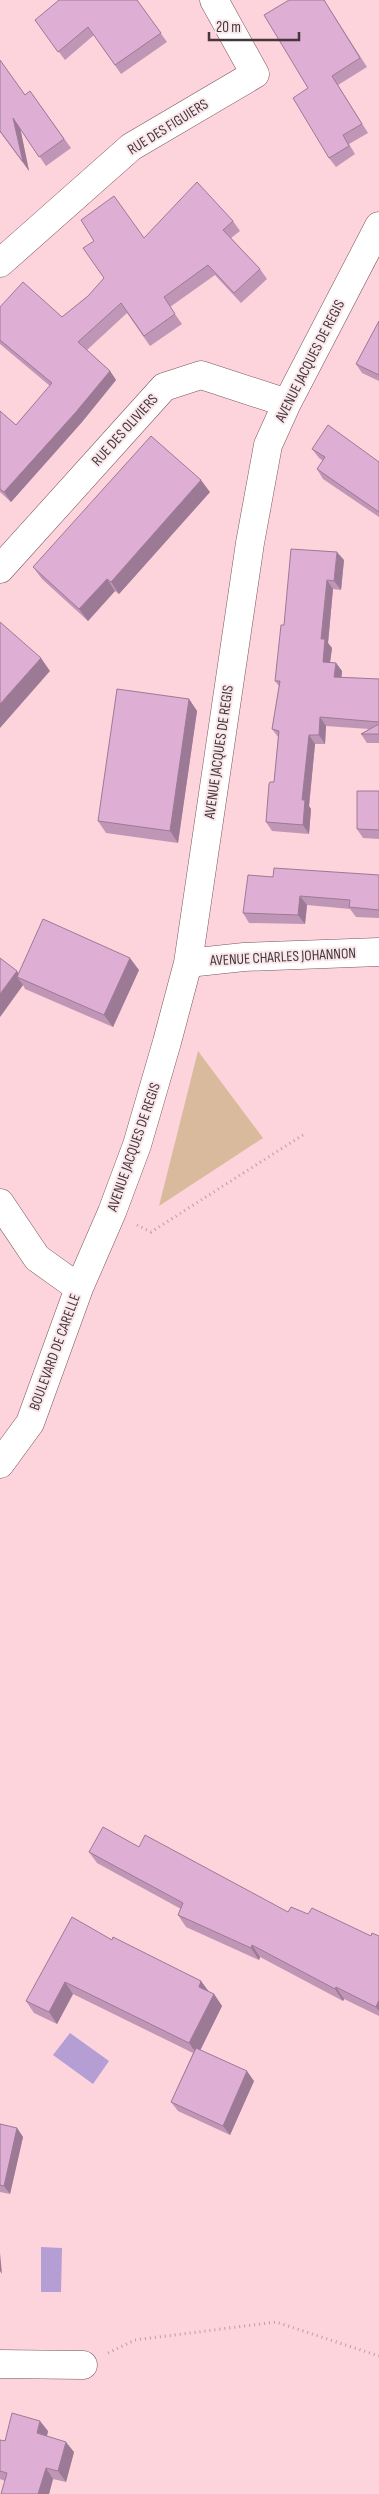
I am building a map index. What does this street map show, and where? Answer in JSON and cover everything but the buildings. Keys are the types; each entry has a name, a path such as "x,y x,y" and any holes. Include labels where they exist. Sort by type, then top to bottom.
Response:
{"street":[{"name":"RUE DES FIGUIERS","path":"0,263 130,147 255,74 214,0"},
{"name":"AVENUE JACQUES DE REGIS","path":"79,1288 112,1212 138,1145 188,963 250,543 268,445 287,403 379,226"},
{"name":"RUE DES OLIVIERS","path":"4,555 164,388 201,375 287,403"},
{"name":"AVENUE CHARLES JOHANNON","path":"188,963 244,957 379,952"},
{"name":"BOULEVARD DE CARELLE","path":"0,1203 37,1258 79,1288 30,1423 0,1464"},
{"path":"0,2364 83,2365"}],"path":[{"path":"112,1212 151,1232 306,1133"},
{"path":"83,2365 135,2340 276,2322 379,2356"}],"shaded area":[{"path":"198,1051 263,1138 159,1206"},
{"path":"70,2033 109,2061 93,2084 53,2055"},
{"path":"41,2247 62,2248 61,2292 41,2292"}]}
